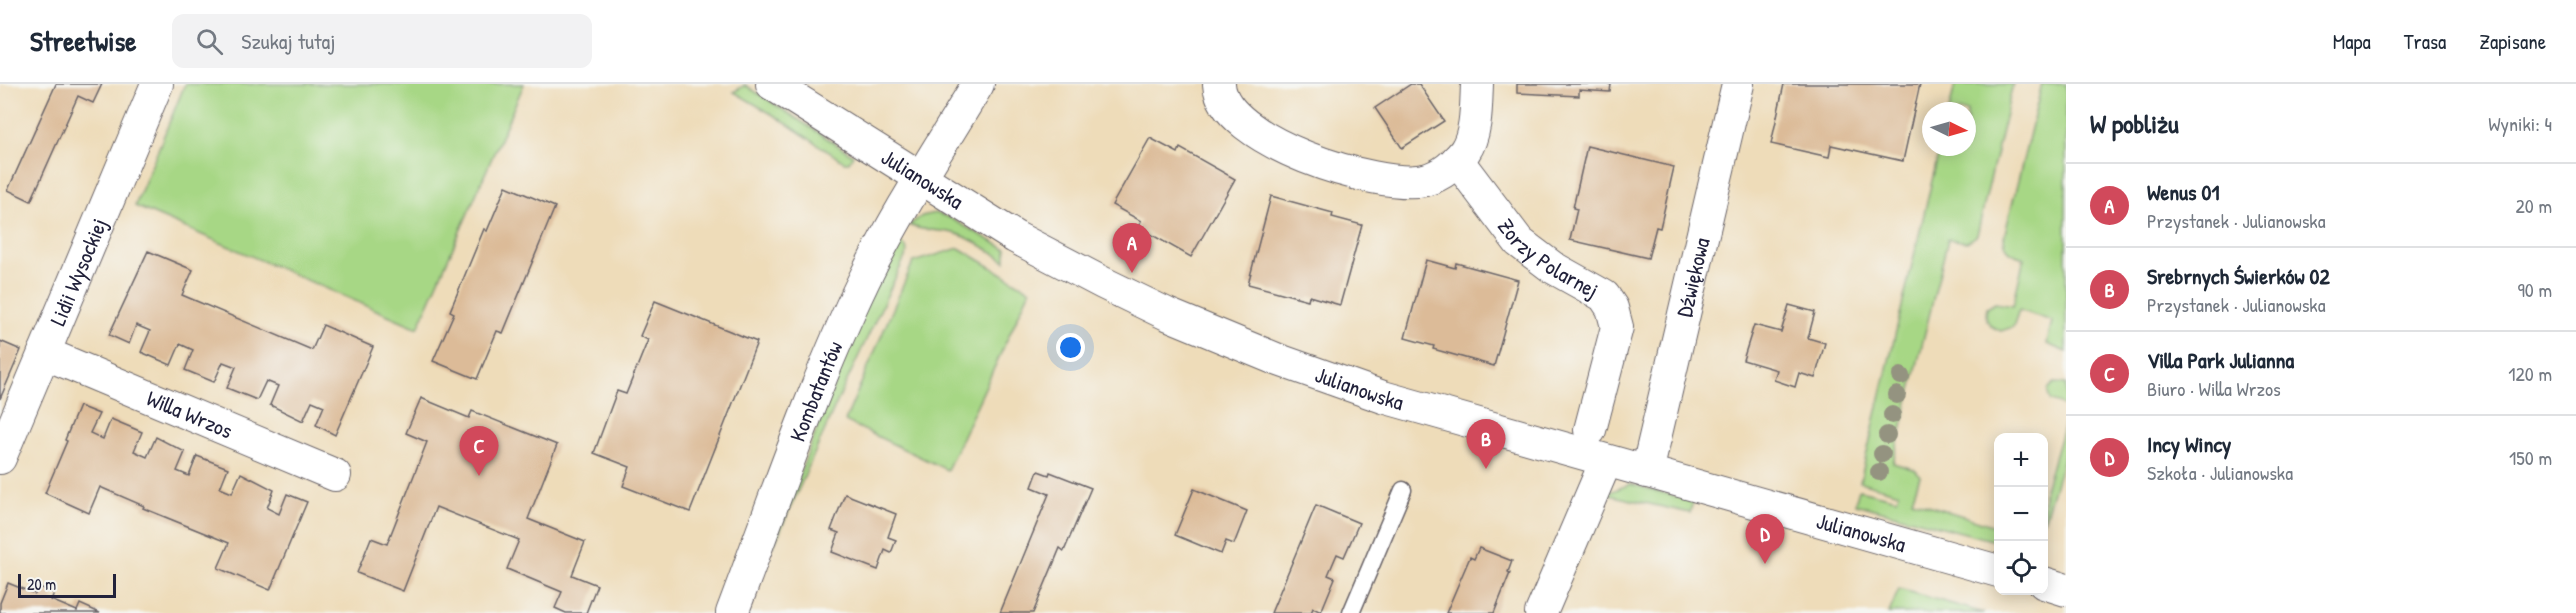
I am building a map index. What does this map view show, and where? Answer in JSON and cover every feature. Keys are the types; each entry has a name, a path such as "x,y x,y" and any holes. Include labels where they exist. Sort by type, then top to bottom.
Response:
{"street":[{"name":"Lidii Wysockiej","path":"0,458 157,84"},
{"name":"Julianowska","path":"772,84 966,208 1044,253 1102,284 1276,359 1383,397 1994,570"},
{"name":"Kombatantów","path":"732,613 824,370 864,279 920,179 978,84"},
{"path":"1219,84 1224,103 1242,122 1289,150 1330,166 1365,176 1410,182 1428,179 1448,170 1466,149 1475,119 1477,84"},
{"name":"Dźwiękowa","path":"1647,472 1737,84"},
{"name":"Zorzy Polarnej","path":"1457,160 1519,242 1552,267 1604,296 1612,309 1617,327 1590,430"},
{"name":"Willa Wrzos","path":"44,353 335,475"},
{"path":"1540,613 1606,461"},
{"path":"2048,585 2066,590"}],"lane":[{"path":"1351,613 1402,490"}],"green space":[{"path":"185,84 524,84 418,328 135,206"},
{"path":"1955,84 2013,84 1977,235 1967,242 1948,239 1893,463 1916,470 1920,476 1912,500 1994,526 1994,541 1855,504 1859,490 1897,499 1899,493 1860,482 1938,156 1976,156 1976,102 1951,102"},
{"path":"2042,84 2066,84 2066,352 2047,344 2052,321 2019,310 2013,327 2001,331 1991,325 1986,316 1987,308 1995,303 2013,306 2024,258 2010,252 2004,237"},
{"path":"745,85 853,155 849,162 844,162 734,92"},
{"path":"935,213 948,217 1006,249 1006,261 978,243 960,235 909,225 922,216"},
{"path":"899,242 906,247 907,253 771,548 862,313"},
{"path":"959,248 1030,290 947,470 845,421 913,262"},
{"path":"2055,383 2066,384 2066,406 2051,401 2049,398 2048,390"},
{"path":"2066,417 2066,449 2048,508 2048,479"},
{"path":"1630,484 1693,501 1690,513 1609,495 1610,492"},
{"path":"1899,589 1984,613 1889,613"}],"building":[{"path":"56,84 102,84 93,103 78,96 31,201 8,190"},
{"path":"1411,84 1419,84 1444,121 1402,148 1375,108"},
{"path":"1517,84 1611,84 1610,92 1579,90 1579,96 1517,93"},
{"path":"1784,84 1920,84 1903,161 1831,145 1829,157 1771,144"},
{"path":"1150,138 1178,153 1180,148 1235,179 1191,257 1138,227 1141,221 1112,205"},
{"path":"1587,146 1674,167 1660,228 1656,227 1648,258 1570,240 1577,209 1573,208"},
{"path":"506,186 555,207 503,333 497,331 477,379 433,361 454,313 450,311 484,229 487,231"},
{"path":"1271,196 1333,213 1332,217 1362,225 1340,305 1309,296 1308,300 1248,284"},
{"path":"148,251 193,270 182,295 312,350 323,325 373,347 335,435 316,425 324,406 312,401 303,421 270,405 278,386 266,381 257,400 227,388 236,367 223,362 214,382 185,370 193,350 180,344 171,365 141,352 150,331 136,325 129,344 109,335"},
{"path":"1426,260 1455,268 1456,263 1518,280 1494,366 1433,349 1434,346 1405,338"},
{"path":"655,301 757,342 690,512 623,486 630,467 594,453 617,391 626,394 648,340 640,336"},
{"path":"1789,305 1815,312 1808,338 1825,343 1815,378 1799,373 1795,387 1774,380 1777,370 1743,360 1754,325 1781,332"},
{"path":"0,341 21,350 0,399"},
{"path":"421,398 469,418 472,411 557,445 528,519 585,542 572,575 597,585 586,613 566,613 555,608 562,592 507,569 519,540 436,507 403,591 357,573 371,538 387,544 427,442 406,433"},
{"path":"79,406 99,414 90,433 103,439 111,419 142,432 134,451 147,457 156,437 185,452 177,471 189,476 197,456 228,468 220,488 232,493 241,473 274,490 267,508 279,514 287,494 307,502 270,590 218,568 229,543 143,508 144,506 100,487 89,513 45,493"},
{"path":"1038,471 1049,475 1050,472 1091,488 1064,551 1060,548 1033,613 1000,613 1049,494 1032,487"},
{"path":"1194,489 1247,511 1234,544 1226,541 1221,554 1175,535"},
{"path":"845,494 896,514 888,537 896,540 891,553 885,550 878,570 832,552 839,533 831,530"},
{"path":"1316,505 1359,523 1344,557 1337,554 1328,575 1335,578 1321,612 1313,608 1311,613 1271,613"},
{"path":"1479,548 1512,561 1508,572 1510,573 1494,613 1446,613 1470,557 1474,559"},
{"path":"8,583 35,594 37,586 54,593 51,600 77,611 80,604 100,613 0,613 0,603"}],"place":[{"name":"Wenus 01","path":"1132,273"},
{"name":"Srebrnych Świerków 02","path":"1486,469"},
{"name":"Villa Park Julianna","path":"479,476"},
{"name":"Incy Wincy","path":"1765,564"}]}
